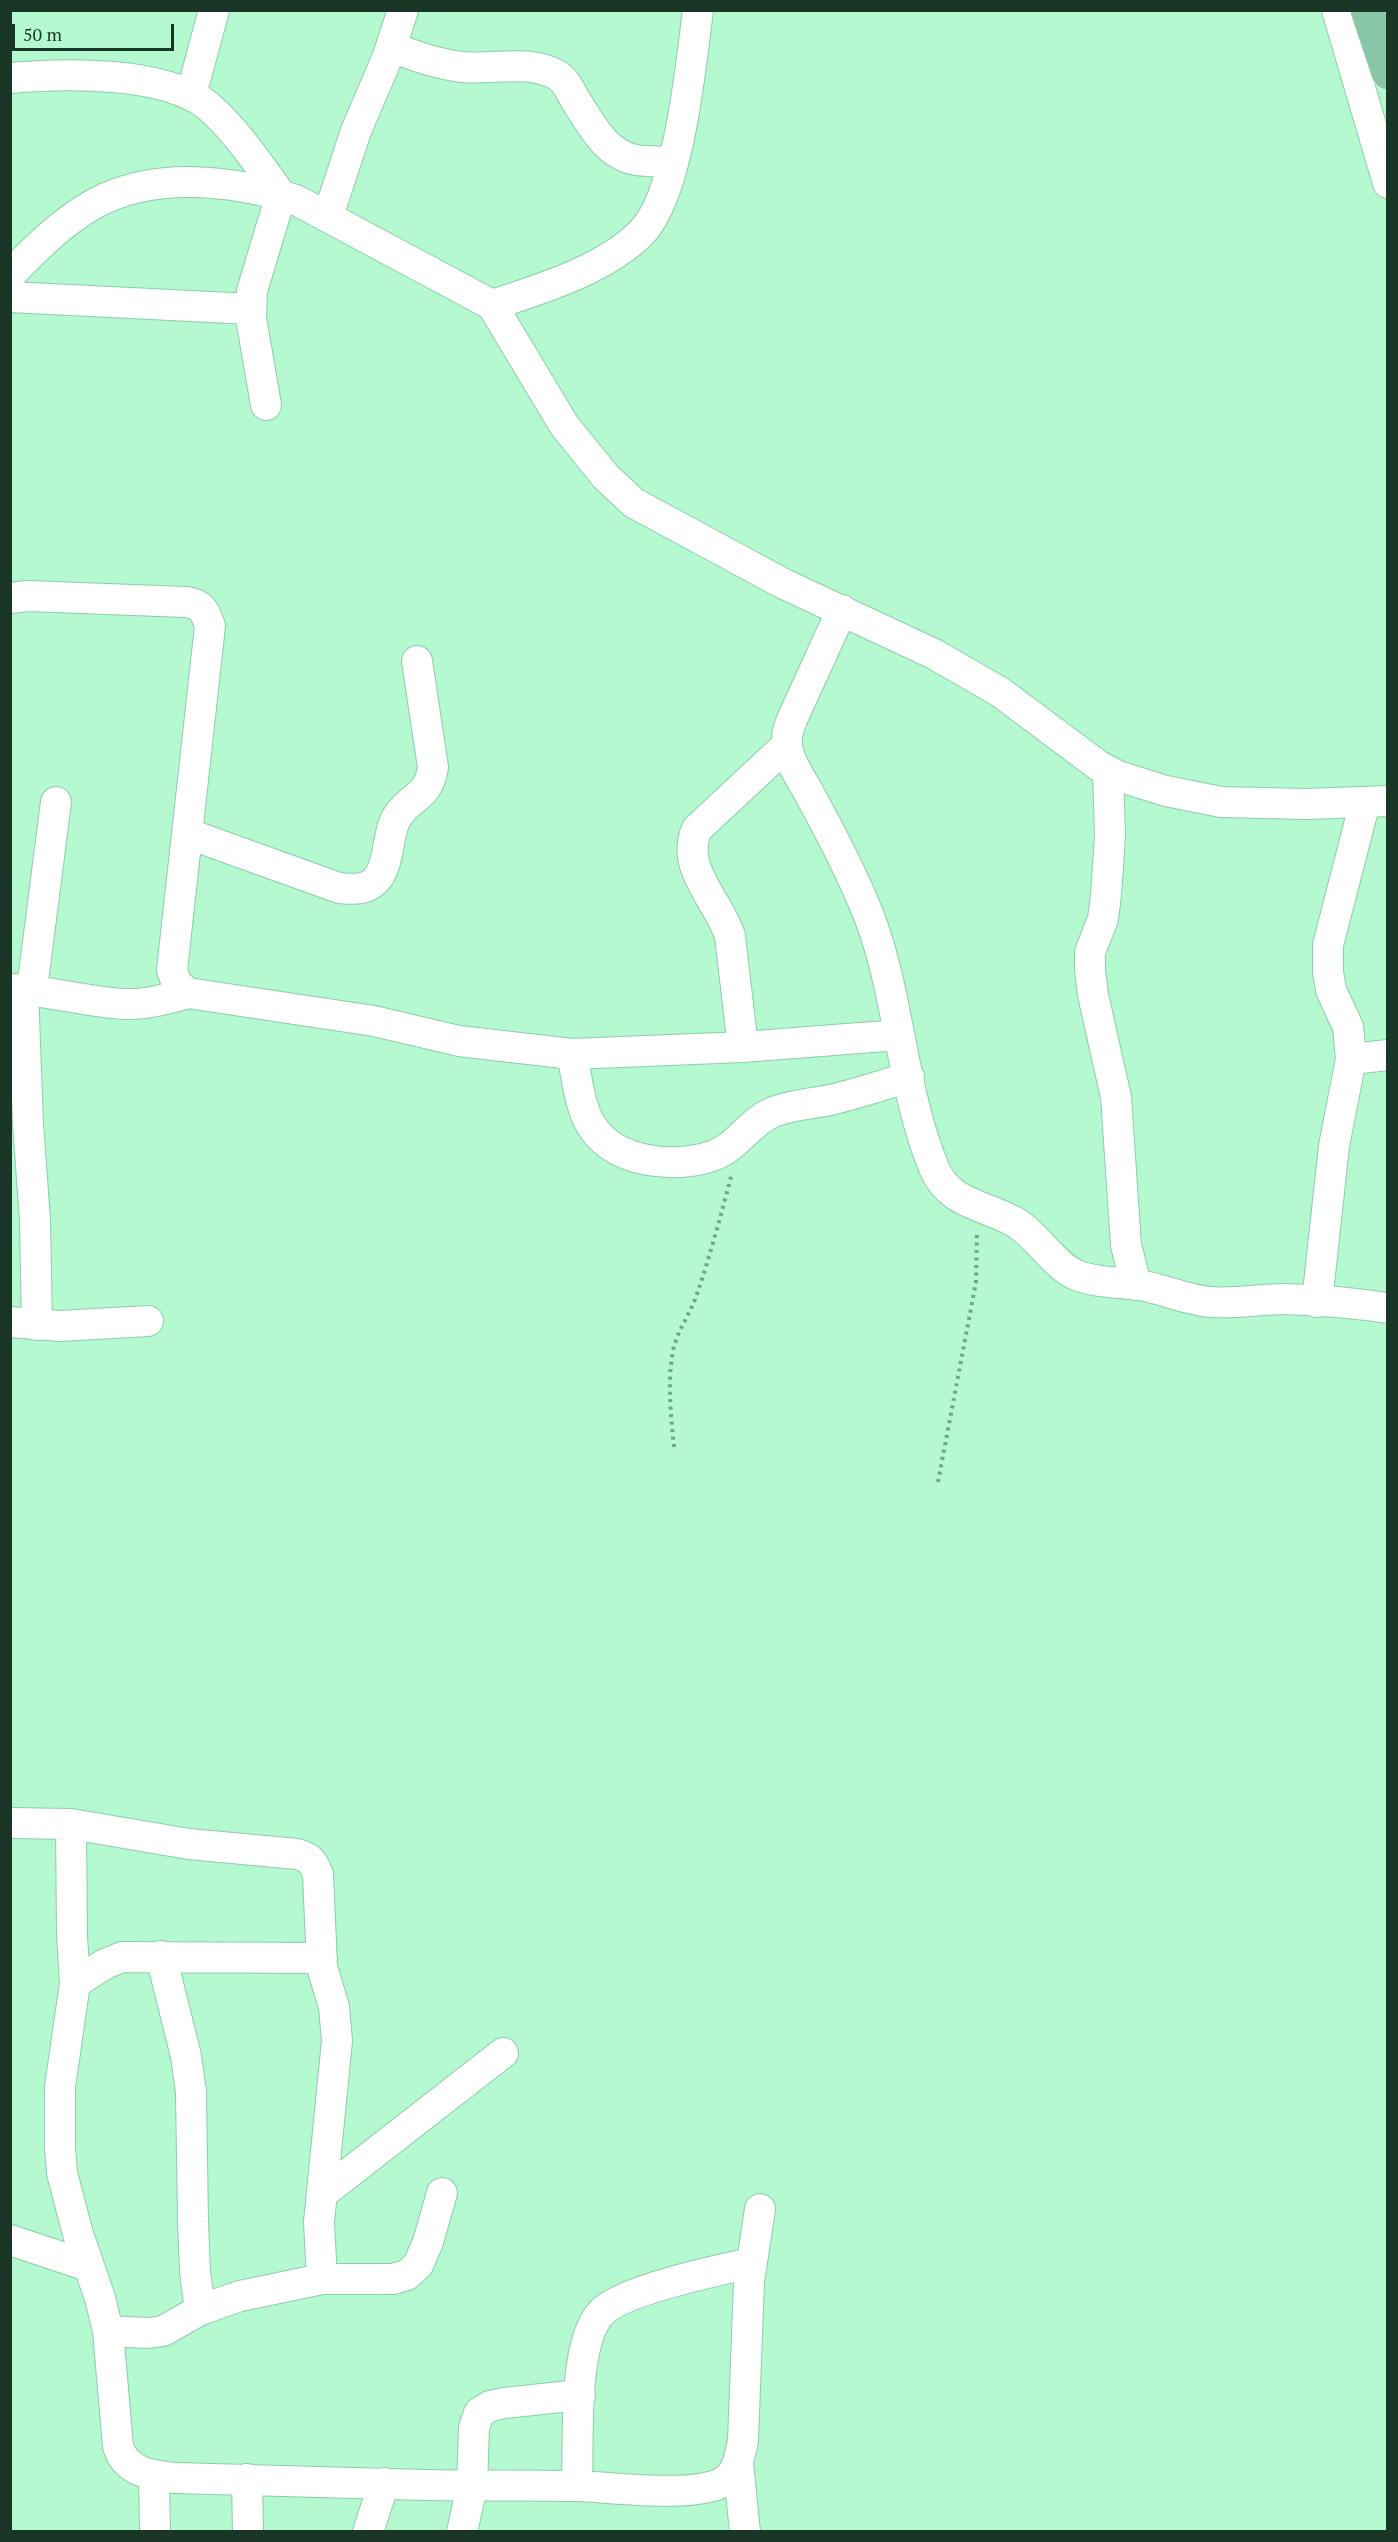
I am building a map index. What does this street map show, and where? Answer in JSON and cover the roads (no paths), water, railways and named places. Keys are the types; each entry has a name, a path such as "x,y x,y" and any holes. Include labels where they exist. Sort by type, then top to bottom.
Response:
{"main road":[{"path":"1367,10 1388,73"}],"street":[{"path":"191,95 214,10"},
{"path":"328,216 356,131 391,47 403,10"},
{"path":"492,305 558,281 626,246 645,229 660,205 673,162 698,10"},
{"path":"1337,10 1388,183"},
{"path":"391,47 428,61 444,64 465,67 503,64 544,70 560,76 608,146 622,156 636,160 673,162"},
{"path":"10,78 50,76 134,79 158,83 191,95 207,106 227,126 281,195"},
{"path":"10,275 58,228 96,203 117,194 144,187 206,183 235,185 281,195 328,216 492,305 564,425 618,489 653,515 782,583 934,654 1000,692 1085,757 1108,771 1166,791 1221,802 1278,804 1376,802 1328,945 1331,990 1348,1027 1351,1059 1334,1146 1317,1302"},
{"path":"267,405 254,346 252,291 281,195"},
{"path":"10,297 251,309"},
{"path":"10,598 28,596 186,602 198,604 205,611 210,626 189,834 172,970 177,984 188,993"},
{"path":"842,610 794,715 788,730 787,745 790,757 821,814 868,915 878,945 914,1107 935,1171 955,1195 969,1204 1024,1227 1065,1268 1076,1275 1136,1284 1187,1299 1213,1302 1285,1299 1388,1308"},
{"path":"189,834 339,888 355,890 368,886 376,880 384,863 395,822 403,809 424,792 431,782 433,767 417,661"},
{"path":"743,1047 730,936 724,918 697,873 691,854 692,840 697,829 787,745"},
{"path":"1108,771 1110,836 1106,895 1103,919 1090,952 1090,970 1093,995 1116,1097 1126,1245 1136,1284"},
{"path":"56,802 22,989 35,1230 24,1324 148,1321"},
{"path":"22,989 123,1004 159,1001 188,993 374,1021 459,1041 572,1054 743,1047 899,1035"},
{"path":"572,1054 583,1103 591,1125 603,1139 634,1157 671,1161 713,1156 729,1147 744,1132 771,1113 832,1100 909,1077"},
{"path":"1351,1059 1388,1055"},
{"path":"10,1823 71,1824 189,1844 306,1856 314,1863 318,1874 322,1958 327,1992 334,2007 337,2041 322,2194 319,2243 322,2279"},
{"path":"71,1824 72,1936 75,1983 60,2087 62,2173 108,2331 121,2457 137,2470 154,2476 472,2486 653,2489 704,2488 720,2483 732,2476 738,2463 742,2441 748,2282 760,2209"},
{"path":"161,1956 186,2056 191,2092 192,2222 200,2310"},
{"path":"75,1983 105,1964 122,1957 322,1958"},
{"path":"322,2194 503,2053"},
{"path":"108,2331 148,2333 163,2331 200,2310 240,2296 322,2279 393,2279 407,2275 418,2265 428,2242 442,2193"},
{"path":"10,2240 88,2266"},
{"path":"578,2486 583,2353 590,2329 602,2312 620,2300 658,2287 752,2263"},
{"path":"462,2532 472,2486 474,2428 479,2413 489,2406 504,2403 580,2395"},
{"path":"738,2463 745,2532"},
{"path":"154,2476 155,2532"},
{"path":"247,2479 248,2532"},
{"path":"368,2532 384,2483"}]}
